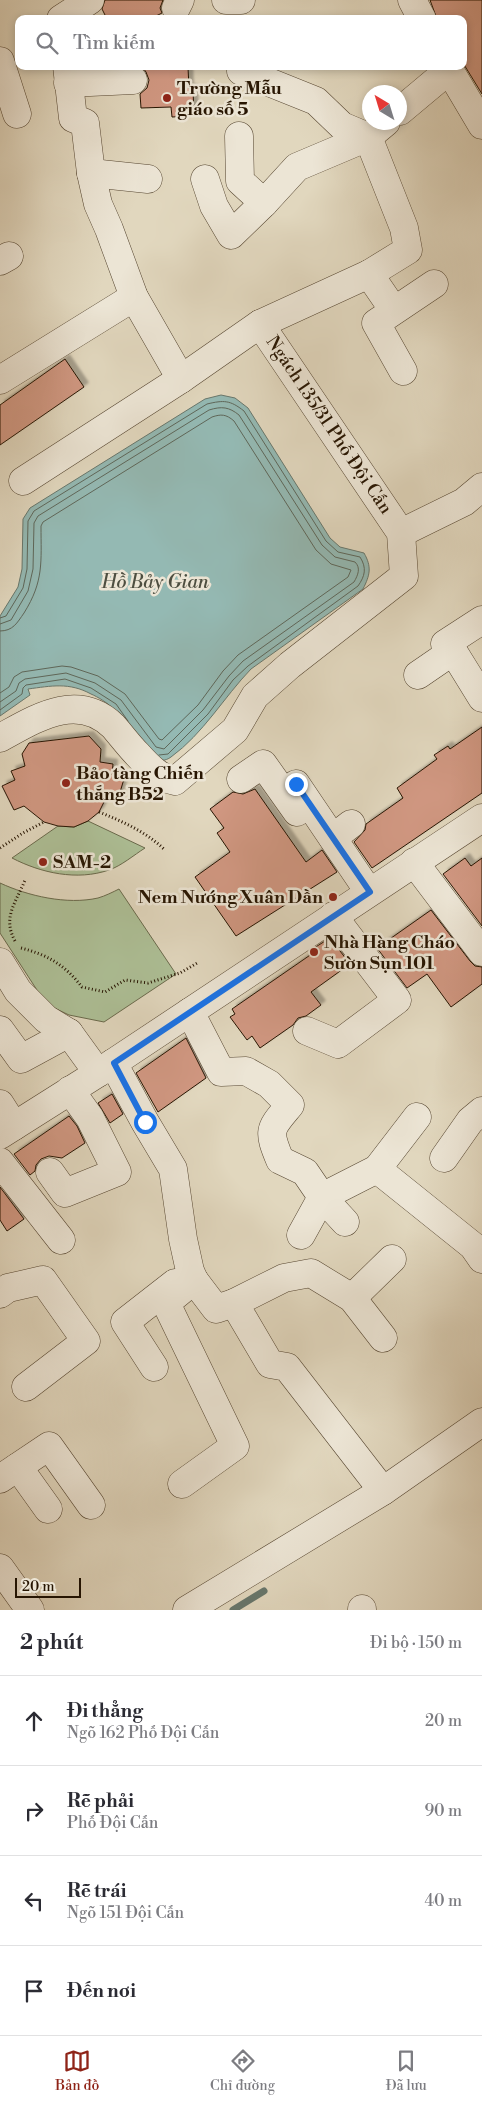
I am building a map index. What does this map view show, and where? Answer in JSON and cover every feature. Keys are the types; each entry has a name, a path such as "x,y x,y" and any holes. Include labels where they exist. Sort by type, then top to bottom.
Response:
{"street":[{"path":"67,15 90,0"},
{"path":"226,0 241,0"},
{"path":"412,0 420,15"},
{"path":"15,49 0,60 17,114"},
{"path":"407,105 446,70"},
{"path":"449,70 482,125"},
{"path":"241,71 316,101 342,126 362,128"},
{"path":"133,80 68,75 72,118 85,123 91,173 98,204 110,230 134,298 181,379"},
{"path":"205,179 214,206 231,235 298,167 377,130 404,228 408,250 369,274 260,324"},
{"path":"239,136 240,180 264,203"},
{"path":"91,173 148,179"},
{"path":"369,274 393,309"},
{"path":"403,371 376,322 393,309 434,284"},
{"path":"0,380 134,298"},
{"name":"Ngách 135/31 Phố Đội Cấn","path":"0,738 37,717 63,709 90,711 112,725 148,766 164,779 175,781 235,730 255,696 283,671 404,576 401,533 260,324 181,379 23,481"},
{"name":"Ngách 135/31 Phố Đội Cấn","path":"401,533 464,502 482,487"},
{"path":"482,620 445,644 453,652 482,698"},
{"path":"418,675 453,652"},
{"path":"241,779 263,764 297,812 303,793 342,831 370,892"},
{"path":"5,1122 70,1090 106,1068 482,818"},
{"path":"414,862 482,952"},
{"path":"307,1031 338,1044 396,1000 333,916"},
{"path":"0,962 18,991 46,1019 69,1033 106,1068 145,1122 174,1169 183,1239 192,1276 216,1309 234,1303 284,1278 311,1273 352,1298 383,1338"},
{"path":"190,1012 222,1072 246,1071 269,1084 290,1105 273,1126 271,1138 280,1160 305,1172 322,1196 345,1222"},
{"path":"0,1030 21,1059 69,1033"},
{"path":"50,1172 65,1193 117,1172 90,1118 70,1090"},
{"path":"444,1158 470,1121 482,1110"},
{"path":"301,1235 322,1196 377,1169 417,1117"},
{"path":"0,1162 61,1240"},
{"path":"377,1169 473,1246 482,1259"},
{"path":"352,1298 392,1259"},
{"path":"154,1367 125,1322 192,1276"},
{"path":"182,1484 235,1446 166,1303 192,1276"},
{"path":"0,1294 8,1288 43,1280 86,1341 26,1387"},
{"path":"234,1303 270,1364 287,1367 383,1491"},
{"path":"187,1610 383,1491 482,1422"},
{"path":"48,1510 9,1473 49,1446 91,1505"},
{"path":"0,1568 30,1610"}],"path":[{"path":"99,812 132,826 153,838 166,850"},
{"path":"0,848 23,832 44,822"},
{"path":"25,880 9,915 10,932 19,947 38,952 61,965 71,972 82,988 105,992 125,980 148,983 180,973 198,962"}],"green space":[{"path":"88,821 145,848 114,868 84,875 59,874 35,868 12,858 58,826 74,827"},
{"path":"0,883 23,892 61,900 98,898 119,889 176,974 104,1022 69,1015 46,1004 0,933"}],"water":[{"name":"Hồ Bảy Gian","path":"221,395 235,398 248,408 330,538 340,547 364,553 369,571 363,589 251,669 183,748 171,757 162,760 154,759 138,744 118,715 103,700 83,690 67,686 28,689 30,695 0,716 0,616 18,587 22,569 23,519 30,508 205,399"}],"building":[{"path":"105,0 163,0 160,8 162,13 158,15 105,15 102,9"},
{"path":"430,0 482,0 482,94 467,70 467,15 436,15"},
{"name":"Trường Mẫu giáo số 5","path":"144,70 188,70 189,89 193,89 194,116 172,117 171,107 141,108 140,94 147,88 149,80"},
{"path":"65,359 84,387 0,445 0,405"},
{"path":"482,727 482,793 372,868 354,842 365,830 366,824 403,798 397,788 437,759 434,755 448,746 450,749"},
{"name":"Bảo tàng Chiến thắng B52","path":"89,736 101,749 100,762 113,764 112,775 124,779 117,802 106,798 99,812 88,821 74,827 58,826 44,822 24,806 14,810 2,786 15,780 11,771 25,766 22,754 29,743"},
{"path":"255,789 306,862 322,850 337,872 236,936 195,877 230,852 217,833 224,828 210,809 233,792 243,794"},
{"path":"465,858 471,866 482,858 482,926 443,874"},
{"path":"431,910 470,961 475,966 482,967 482,984 451,1007 427,974 407,988 377,948"},
{"path":"330,938 350,964 311,992 321,1005 306,1016 298,1018 293,1025 260,1048 252,1036 247,1040 230,1017 235,1014 232,1009 316,951 314,948"},
{"path":"186,1038 206,1078 158,1112 136,1073"},
{"path":"112,1094 123,1114 110,1123 98,1103"},
{"path":"69,1116 77,1126 85,1143 62,1158 49,1156 41,1159 36,1165 35,1171 30,1175 14,1154"},
{"path":"0,1187 24,1219 7,1231 0,1220"}],"waterway":[{"path":"233,1610 264,1591"}],"place":[{"name":"Trường Mẫu giáo số 5","path":"167,98"},
{"name":"Bảo tàng Chiến thắng B52","path":"66,783"},
{"name":"SAM-2","path":"43,862"},
{"name":"Nem Nướng Xuân Dần","path":"333,897"},
{"name":"Nhà Hàng Cháo Sườn Sụn 101","path":"314,952"}],"route":[{"path":"145,1122 114,1063 370,892 296,784"}]}
